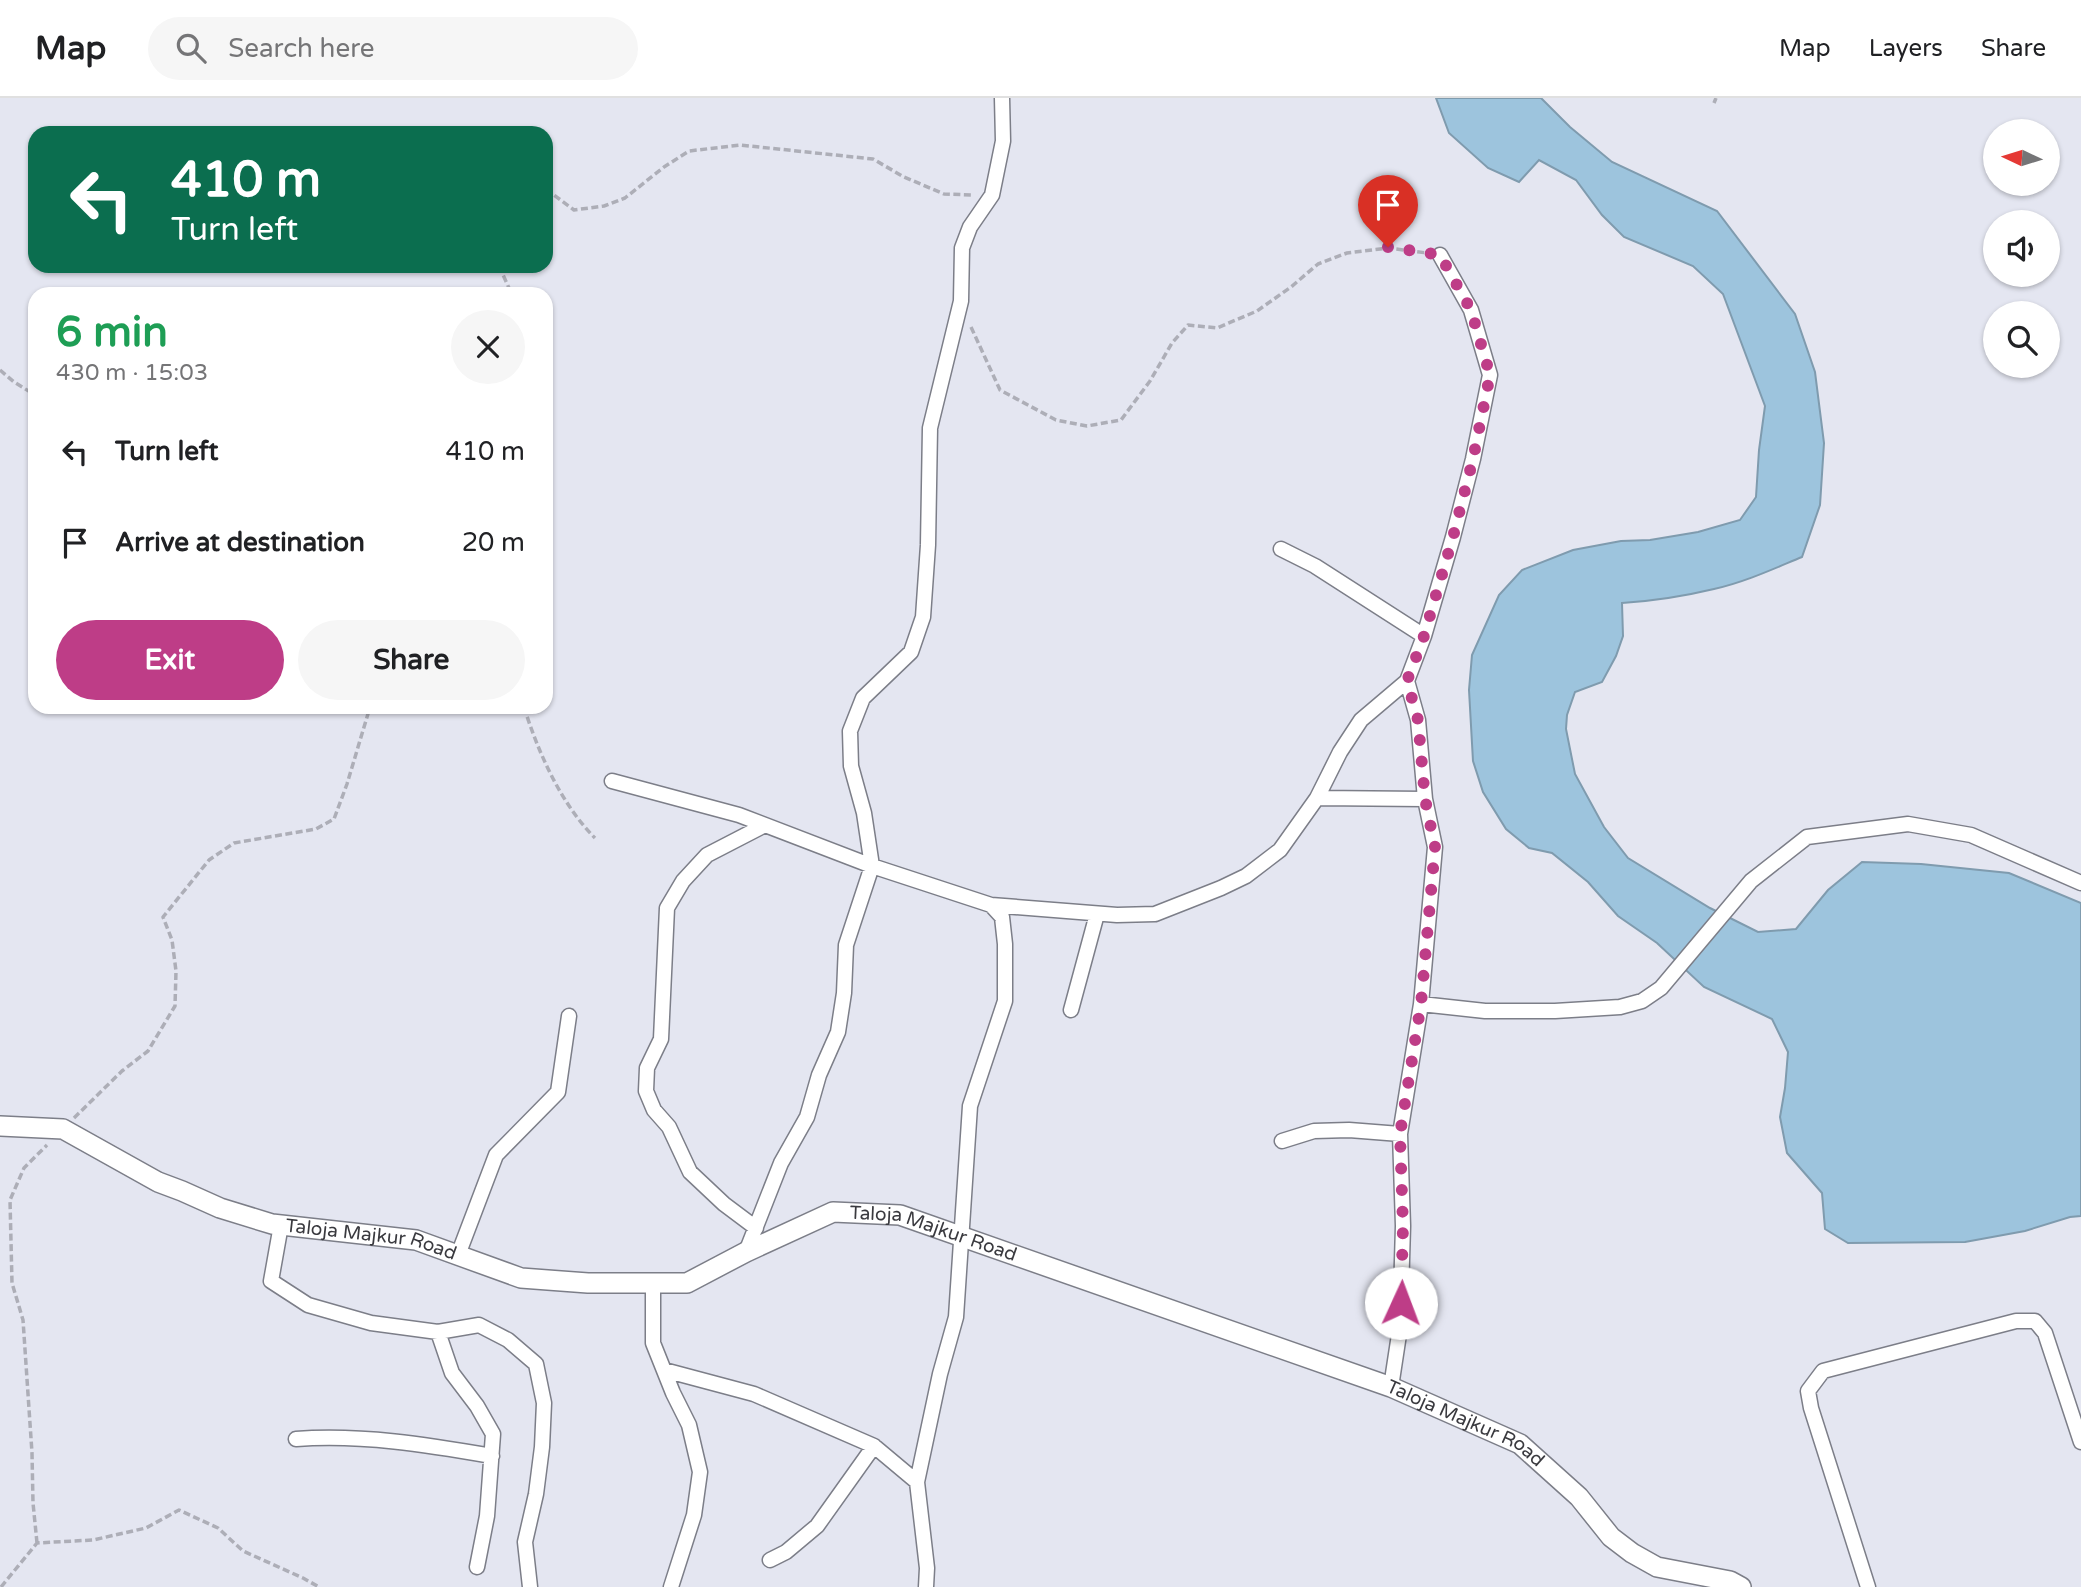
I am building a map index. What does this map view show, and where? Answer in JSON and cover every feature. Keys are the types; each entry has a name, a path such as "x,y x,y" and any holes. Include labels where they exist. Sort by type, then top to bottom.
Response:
{"street":[{"path":"746,1252 781,1163 807,1117 819,1075 838,1032 844,993 846,945 872,866 864,813 851,766 850,731 863,698 911,652 923,617 928,545 930,428 961,301 962,248 970,227 992,195 1003,141 1002,98"},
{"path":"612,781 739,815 872,866 991,905 1097,914 1155,914 1246,876 1280,850 1317,799 1340,752 1361,720 1407,681 1424,636 1473,459 1490,375 1471,310 1440,255"},
{"path":"1281,549 1315,566 1424,636"},
{"path":"1391,1387 1400,1328 1403,1226 1400,1134 1421,1004 1435,847 1425,799 1418,720 1407,681"},
{"path":"1317,799 1425,799"},
{"path":"1421,1004 1485,1011 1555,1011 1607,1008 1642,1001 1661,988 1751,881 1807,837 1908,824 1971,835 2081,883"},
{"path":"756,1228 724,1204 690,1172 669,1127 654,1110 646,1091 647,1068 661,1039 667,908 683,881 707,855 765,825"},
{"path":"926,1587 927,1568 917,1482 940,1374 956,1317 971,1106 1005,1001 1002,917 991,905"},
{"path":"1071,1010 1097,914"},
{"path":"458,1255 496,1155 558,1092 569,1016"},
{"name":"Taloja Majkur Road","path":"0,1126 64,1129 158,1182 220,1209 281,1225 416,1240 521,1278 587,1283 687,1283 833,1212 900,1215 1391,1387 1521,1444 1579,1497 1611,1537 1632,1553 1657,1566 1730,1581 1741,1587"},
{"path":"1282,1141 1314,1131 1349,1130 1400,1134"},
{"path":"281,1225 271,1282 308,1305 371,1323 438,1332 478,1325 508,1340 536,1364 544,1403 536,1494 525,1542 530,1587"},
{"path":"653,1283 653,1343 690,1425 700,1472 694,1515 671,1587"},
{"path":"1868,1587 1811,1408 1808,1391 1823,1371 2016,1321 2035,1321 2045,1332 2081,1443"},
{"path":"438,1332 452,1373 477,1406 493,1434 487,1516 477,1567"},
{"path":"664,1370 754,1394 874,1446 917,1482"},
{"path":"296,1439 326,1437 380,1441 434,1446 492,1456"},
{"path":"770,1560 786,1552 817,1526 874,1446"}],"path":[{"path":"553,194 574,210 604,206 625,198 689,151 740,145 873,159 904,177 944,194 992,195"},
{"path":"961,301 1000,390 1056,420 1087,426 1121,419 1150,381 1172,343 1188,325 1217,328 1257,311 1318,264 1347,253 1388,247 1440,255"},
{"path":"0,370 28,391"},
{"path":"1,1587 37,1543 23,1320 12,1283 10,1200 24,1168 114,1079 148,1051 175,1006 176,971 172,940 163,917 209,860 234,843 316,829 334,820 368,714"},
{"path":"526,714 536,744 577,820 595,838"},
{"path":"37,1543 93,1540 146,1528 179,1510 218,1528 243,1551 318,1587"}],"water":[{"path":"1436,98 1541,98 1570,127 1612,162 1717,211 1795,314 1815,372 1824,443 1820,505 1802,557 1759,575 1703,592 1622,603 1623,636 1616,656 1602,682 1575,692 1567,715 1566,729 1575,774 1604,827 1628,858 1710,908 1758,932 1796,929 1828,890 1862,862 1921,864 2009,873 2081,903 2081,1216 2025,1231 1965,1242 1848,1243 1825,1229 1822,1193 1787,1153 1780,1117 1788,1052 1772,1019 1704,987 1657,943 1618,916 1588,882 1552,853 1529,848 1506,829 1483,792 1473,761 1469,690 1472,655 1499,595 1522,570 1573,550 1698,532 1740,520 1756,497 1765,406 1723,294 1693,266 1624,237 1602,215 1576,180 1539,160 1519,182 1488,168 1449,133"}],"route":[{"path":"1388,247 1440,255 1471,310 1490,375 1473,459 1453,537 1424,636 1407,681 1418,720 1425,799 1435,847 1421,1004 1400,1134 1403,1226 1401,1303"}]}
